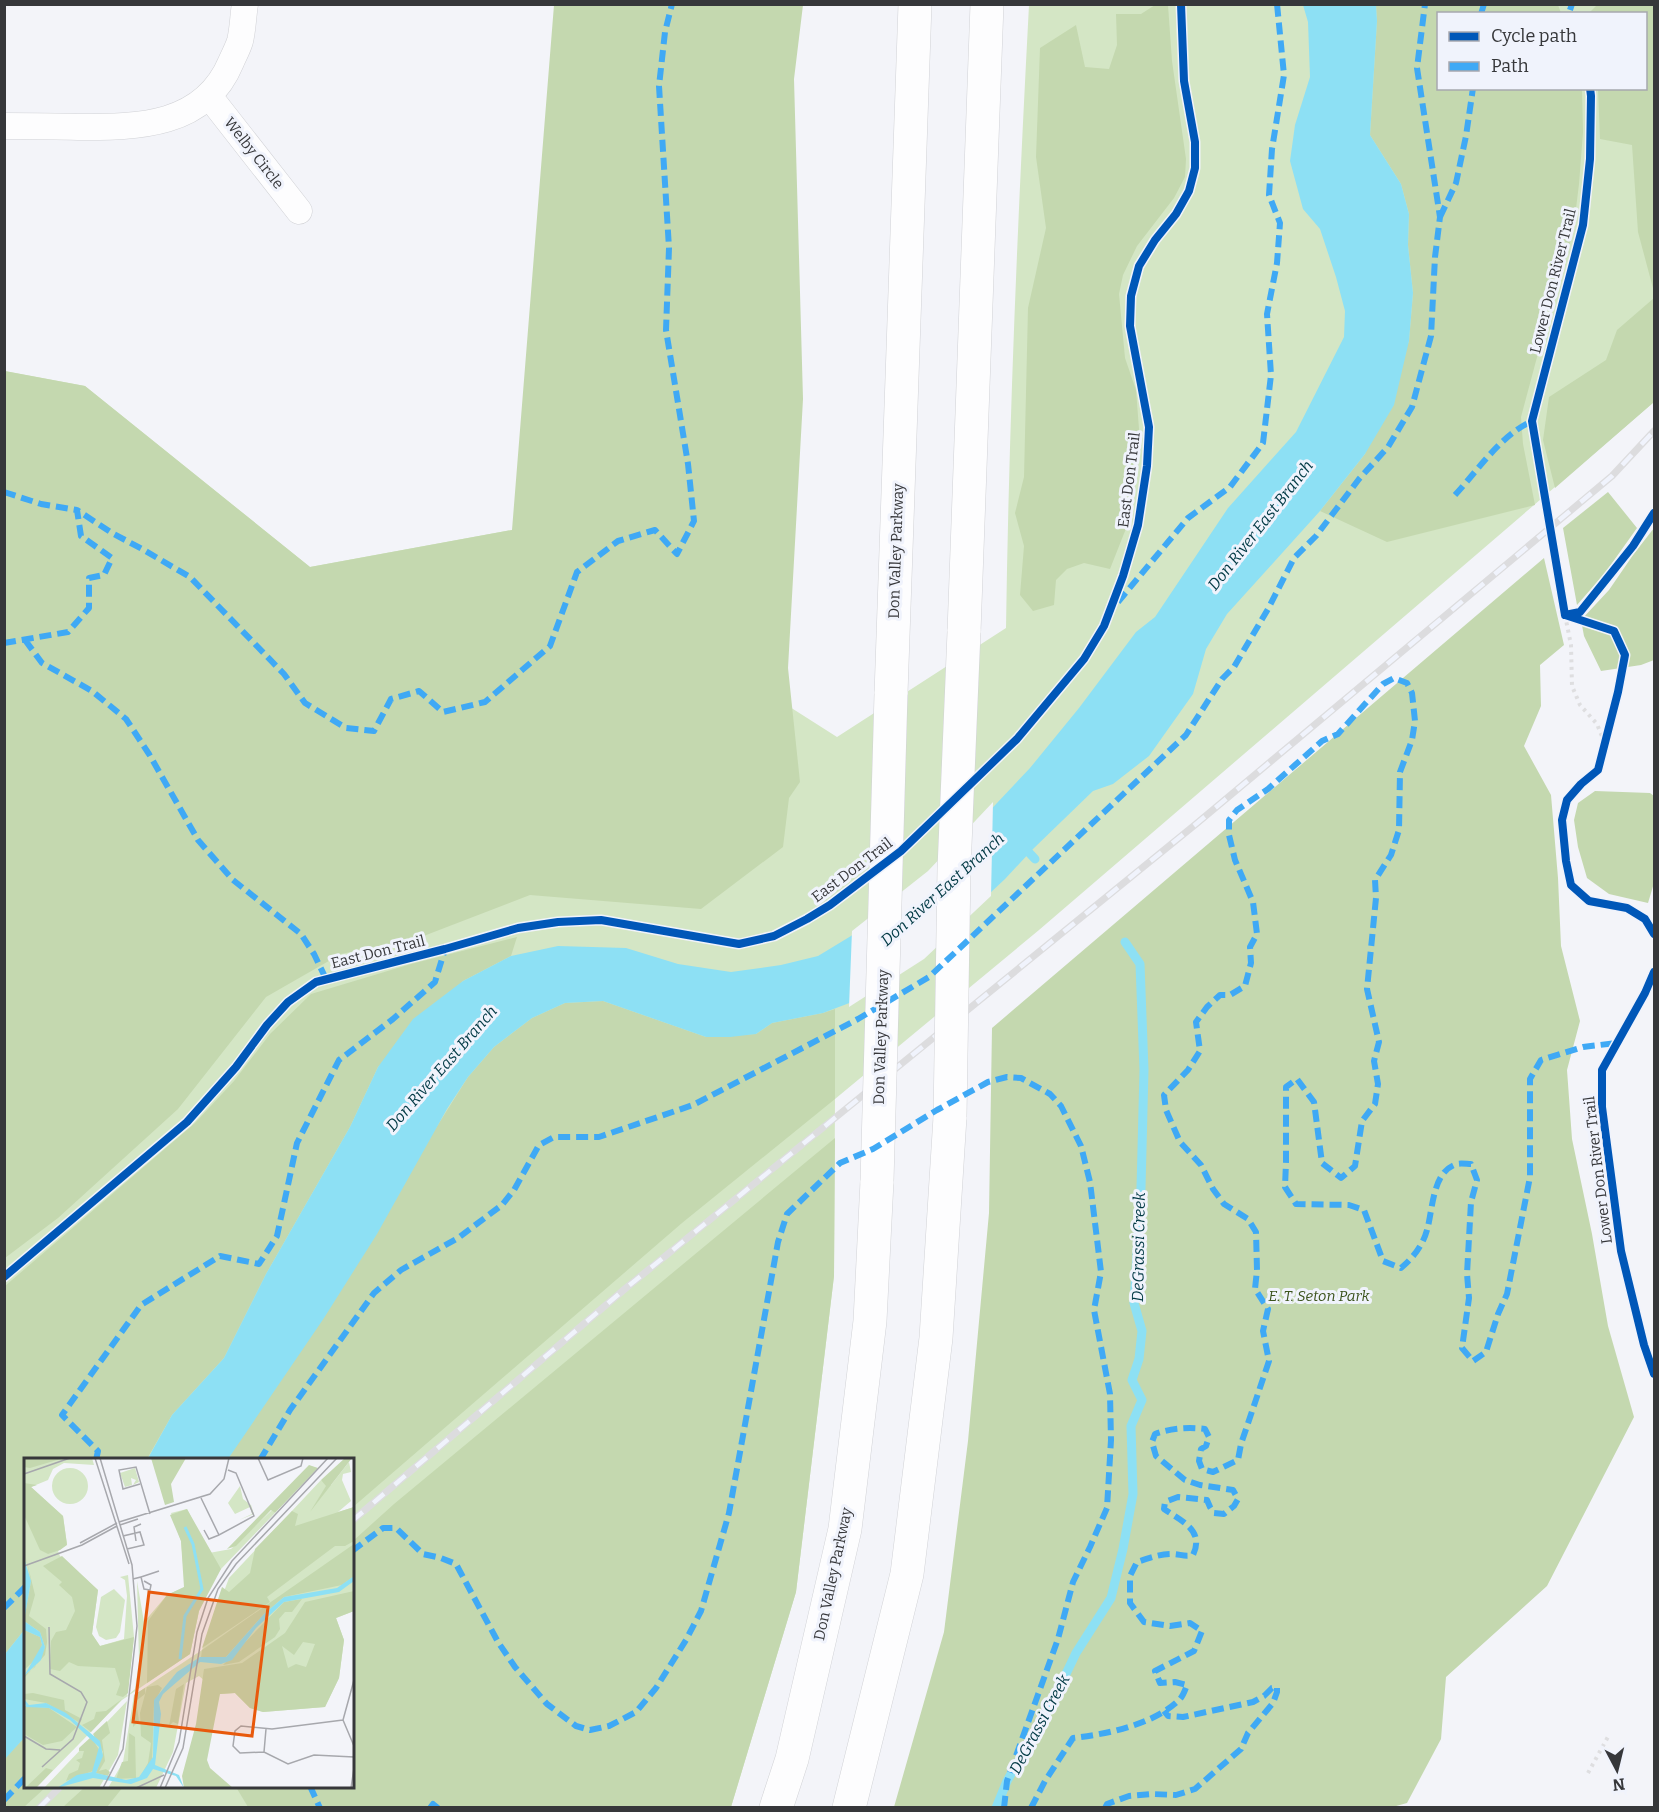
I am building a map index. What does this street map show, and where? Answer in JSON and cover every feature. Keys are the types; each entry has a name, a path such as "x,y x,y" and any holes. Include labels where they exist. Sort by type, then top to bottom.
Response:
{"highway":[{"name":"Don Valley Parkway","path":"776,1808 792,1759 845,1529 870,1321 877,1181 915,4"},
{"path":"849,1808 907,1574 936,1338 950,1117 954,869 987,4"}],"street":[{"path":"4,126 146,125 192,109 209,96 227,72 240,42 245,4"},
{"name":"Welby Circle","path":"209,96 299,211"}],"path":[{"path":"1563,604 1571,616 1572,686 1580,705 1597,724 1605,744"},
{"path":"1602,753 1607,733"},
{"path":"1588,1773 1609,1735"}],"green space":[{"path":"554,5 803,5 794,79 803,399 788,668 800,782 789,798 783,847 701,909 530,895 421,937 341,954 266,997 178,1109 58,1218 5,1258 5,371 85,386 310,567 512,530"},
{"path":"1029,5 1654,5 1654,402 1039,930 835,1099 834,1276 796,1592 731,1807 5,1807 4,371 85,386 310,567 512,530 837,737 1006,628 1018,238"},
{"path":"1155,5 1168,5 1172,61 1186,159 1185,177 1174,198 1137,246 1123,275 1119,294 1125,358 1136,390 1139,429 1136,478 1127,526 1110,569 1084,563 1067,569 1056,580 1054,605 1033,611 1020,595 1024,546 1015,513 1024,477 1028,308 1046,228 1036,157 1040,48 1076,25 1085,67 1109,69 1117,45 1116,14 1141,14"},
{"path":"1376,5 1558,5 1561,12 1437,12 1437,90 1582,90 1583,132 1573,233 1555,290 1521,417 1523,444 1535,505 1387,542 1320,511 1365,454 1409,341 1413,293 1408,245 1409,214 1401,184 1370,135"},
{"path":"1597,5 1654,5 1654,292 1638,232 1632,145 1600,139 1598,90 1647,90 1647,12 1590,12"},
{"path":"1654,298 1654,402 1555,488 1543,440 1549,397 1606,360 1617,330"},
{"path":"1608,492 1637,528 1605,573 1577,605 1563,528"},
{"path":"1654,528 1654,660 1641,665 1601,671 1584,636 1581,620 1609,590"},
{"name":"E. T. Seton Park","path":"1544,558 1564,645 1540,665 1541,706 1524,746 1551,795 1561,946 1580,1021 1567,1070 1572,1139 1608,1326 1634,1417 1547,1586 1446,1677 1441,1739 1407,1803 1389,1808 894,1807 944,1632 968,1441 989,1213 992,1028"},
{"path":"1595,791 1650,793 1654,796 1654,883 1648,903 1609,894 1587,878 1578,847 1574,820 1578,803"},
{"path":"517,937 511,956 463,981 378,1067 350,1127 266,1274 224,1358 172,1415 148,1458 24,1458 24,1630 5,1654 5,1286 195,1123 234,1081 270,1034 311,994 411,964"},
{"path":"603,1001 706,1037 756,1034 772,1023 835,1009 835,1099 682,1223 354,1506 354,1458 228,1458 468,1077 494,1047 532,1018 565,1003"},
{"path":"835,1138 834,1276 796,1592 731,1807 248,1807 237,1788 354,1788 354,1540 394,1504"},
{"path":"24,1738 24,1788 45,1788 24,1807 5,1807 4,1759"},
{"path":"84,1788 122,1788 107,1807 63,1807"}],"water":[{"name":"Don River East Branch","path":"1303,5 1376,5 1370,135 1401,184 1409,214 1408,245 1413,293 1409,341 1394,405 1365,454 1320,511 1227,614 1206,649 1193,694 1149,756 1113,784 1093,791 1005,879 922,957 852,1002 823,1013 772,1023 756,1034 730,1037 706,1037 603,1001 565,1003 532,1018 494,1047 468,1077 447,1109 377,1234 324,1318 229,1458 148,1458 172,1415 224,1358 266,1274 350,1127 378,1067 413,1019 463,981 511,956 558,946 626,948 678,964 731,972 781,965 818,956 851,936 930,874 1030,768 1136,632 1155,617 1228,508 1296,432 1344,337 1345,311 1336,277 1320,229 1303,209 1290,161 1295,125 1310,77 1308,22"},
{"path":"24,1630 24,1738 5,1759 5,1654"}],"pier":[{"path":"993,802 991,896 924,959 849,1007 852,931 928,871"}],"waterway":[{"name":"DeGrassi Creek","path":"1022,845 1035,859"},
{"name":"DeGrassi Creek","path":"996,1808 1007,1781 1053,1701 1076,1653 1111,1598 1133,1494 1131,1426 1142,1400 1132,1380 1139,1359 1142,1331 1134,1303 1141,1188 1144,1070 1140,964 1125,942"}],"railway":[{"path":"354,1519 626,1288 1196,824 1612,476 1654,431"},
{"path":"39,1808 59,1788"}],"marked path":[{"path":"4,643 68,632 89,608 89,578 104,575 112,558 81,536 77,510 112,533 190,577 284,674 305,703 346,728 374,731 391,699 419,691 443,712 485,702 550,646 577,572 618,541 655,530 677,554 694,521 688,464 666,330 669,248 659,86 665,32 672,4"},
{"path":"1118,602 1188,518 1230,487 1263,443 1271,375 1267,314 1277,263 1280,223 1269,195 1272,149 1284,75 1277,4"},
{"path":"261,1458 290,1410 374,1293 401,1270 458,1238 502,1205 514,1190 539,1145 554,1137 599,1137 693,1105 858,1019 929,977 1186,735 1222,679 1234,667 1268,609 1294,558 1316,536 1359,479 1388,447 1412,407 1431,336 1435,257 1440,217 1417,68 1425,4"},
{"path":"1482,12 1484,4"},
{"path":"1570,10 1572,4"},
{"path":"1440,217 1456,183 1473,90"},
{"path":"1455,495 1500,444 1520,427 1532,421"},
{"path":"4,492 41,504 77,510"},
{"path":"25,640 42,663 92,691 126,719 149,754 198,840 233,880 301,934 326,979"},
{"path":"1031,1808 1045,1781 1073,1738 1114,1731 1142,1722 1167,1709 1183,1695 1187,1685 1175,1682 1160,1683 1155,1671 1194,1651 1202,1631 1190,1623 1170,1626 1144,1622 1130,1603 1130,1576 1137,1562 1154,1556 1193,1555 1196,1546 1194,1533 1184,1522 1164,1509 1165,1502 1178,1497 1207,1500 1214,1513 1224,1514 1234,1506 1238,1499 1233,1490 1200,1485 1185,1480 1156,1456 1152,1442 1155,1434 1167,1430 1205,1429 1209,1437 1206,1446 1201,1449 1199,1461 1202,1469 1213,1472 1238,1460 1241,1444 1269,1361 1263,1331 1268,1309 1255,1289 1256,1232 1248,1219 1224,1204 1213,1189 1201,1165 1180,1142 1166,1110 1164,1095 1188,1070 1200,1051 1196,1022 1220,995 1230,995 1245,986 1251,963 1250,947 1257,934 1253,902 1235,860 1229,835 1229,820 1237,810 1268,789 1322,741 1338,734 1383,684 1394,678 1407,683 1412,693 1415,721 1412,740 1400,772 1399,830 1391,855 1375,880 1376,898 1367,989 1379,1042 1374,1061 1378,1084 1375,1104 1362,1121 1355,1166 1341,1178 1322,1163 1314,1102 1297,1079 1286,1087 1285,1187 1296,1204 1349,1205 1364,1210 1383,1261 1401,1268 1423,1241 1435,1192 1443,1174 1457,1164 1471,1164 1477,1180 1471,1202 1467,1274 1469,1298 1462,1348 1473,1361 1486,1352 1507,1294 1530,1177 1530,1079 1541,1060 1583,1047 1616,1043"},
{"path":"96,1458 98,1451 62,1415 141,1305 220,1256 259,1264 277,1236 297,1143 339,1060 393,1019 435,982 445,949"},
{"path":"354,1550 383,1528 396,1528 423,1554 456,1564 498,1642 515,1667 547,1704 576,1726 590,1730 609,1726 636,1712 656,1688 701,1611 729,1513 778,1242 787,1214 840,1163 873,1149 988,1082 1007,1077 1021,1078 1050,1094 1061,1106 1081,1146 1090,1182 1101,1272 1094,1310 1110,1394 1111,1440 1107,1508 1073,1582 1058,1639 1007,1781 1004,1808"},
{"path":"4,1608 24,1588"},
{"path":"1105,1808 1107,1804 1129,1796 1176,1795 1195,1789 1241,1749 1248,1733 1273,1703 1277,1687 1272,1688 1253,1702 1183,1717 1168,1716 1164,1711"},
{"path":"4,1800 24,1779"},
{"path":"311,1788 320,1808"},
{"path":"430,1808 433,1804 438,1808"}],"cycle path":[{"name":"East Don Trail","path":"4,1277 187,1122 236,1067 267,1025 288,1002 316,982 518,928 558,922 601,920 739,944 774,936 830,905 901,851 1017,739 1084,659 1104,626 1123,576 1138,525 1147,466 1149,427 1130,326 1131,296 1139,266 1155,240 1176,214 1189,191 1195,168 1195,142 1184,81 1181,4"},
{"name":"Lower Don River Trail","path":"1565,615 1532,421 1583,225 1590,159 1590,90"},
{"path":"1565,615 1580,612 1633,546 1654,513"},
{"path":"1565,615 1614,631 1625,655 1598,770 1567,800 1562,820 1571,885 1589,901 1627,908 1645,919 1654,934"},
{"name":"Lower Don River Trail","path":"1654,972 1645,993 1602,1070 1602,1107 1621,1251 1644,1345 1654,1374"}]}
